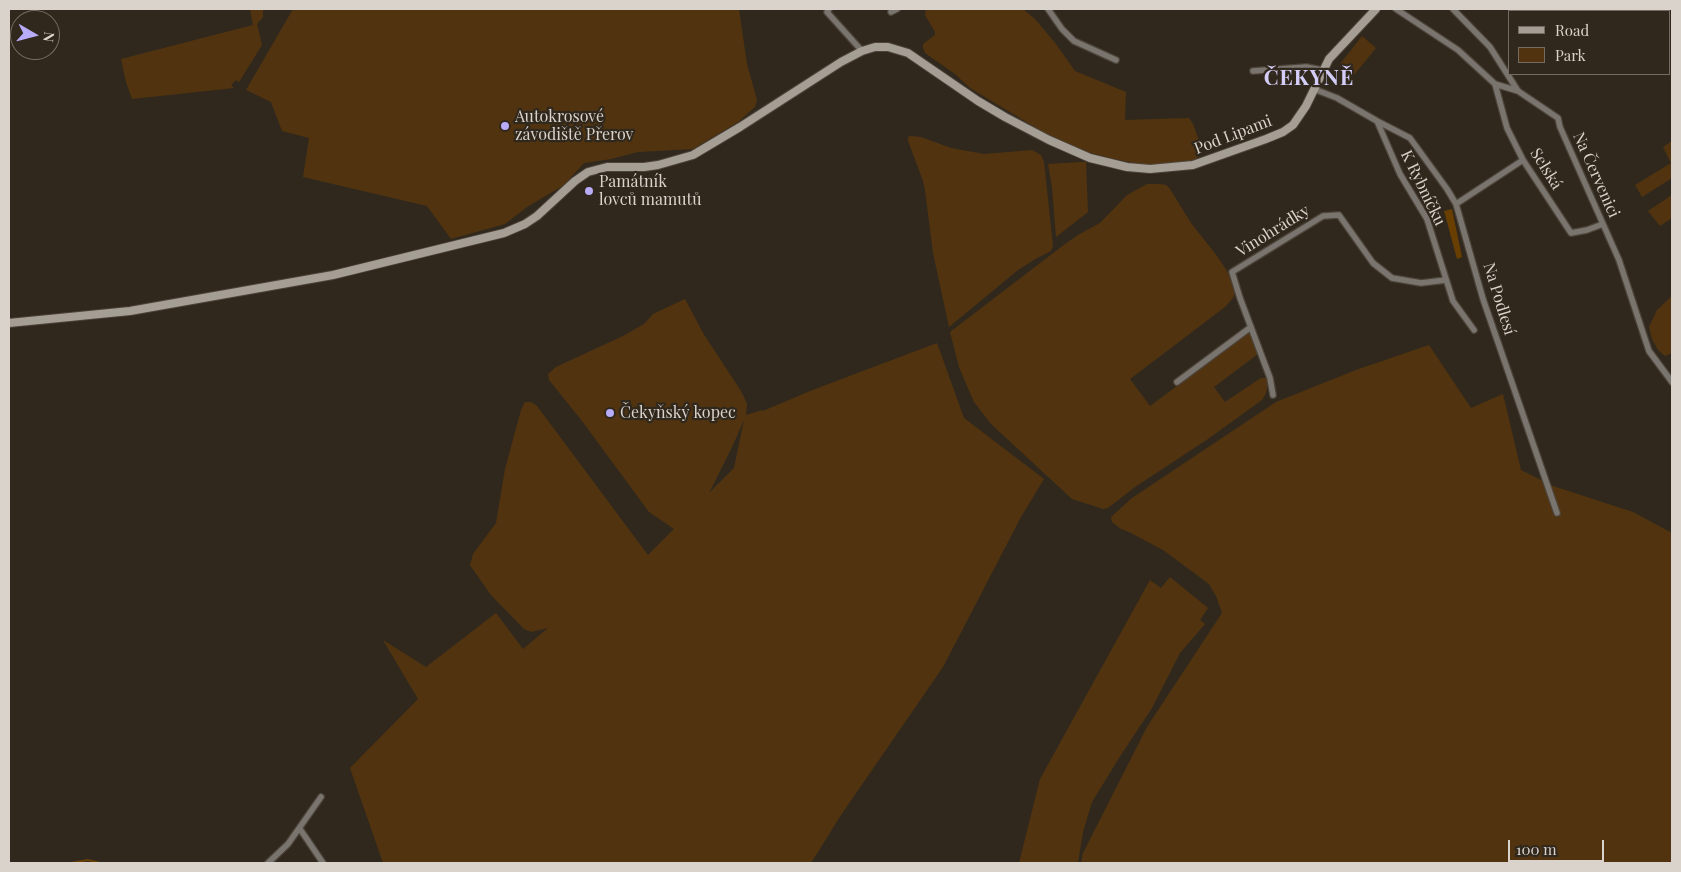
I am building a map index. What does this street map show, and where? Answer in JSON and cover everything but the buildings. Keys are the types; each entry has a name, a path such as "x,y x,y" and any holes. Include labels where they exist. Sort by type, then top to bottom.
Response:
{"main road":[{"name":"Pod Lipami","path":"9,323 130,311 323,277 504,233 525,224 537,216 575,181 588,172 607,167 658,165 693,155 747,123 841,62 874,47 883,46 906,52 985,106 1048,140 1071,150 1103,162 1150,170 1180,168 1201,163 1276,135 1288,128 1298,119 1322,70 1332,55 1376,9"}],"street":[{"path":"829,9 826,12 862,51"},
{"path":"1048,9 1062,29 1074,41 1116,60"},
{"path":"1396,9 1458,50 1495,84 1518,91"},
{"name":"Na Červenici","path":"1452,9 1490,47 1518,91 1558,118 1560,127 1619,260 1649,351 1672,382"},
{"path":"1253,71 1306,67 1322,70"},
{"name":"Selská","path":"1495,84 1507,128 1523,160 1571,233 1603,224"},
{"path":"1314,89 1337,98 1377,121"},
{"name":"Na Podlesí","path":"1377,121 1410,138 1456,204 1483,299 1557,513"},
{"name":"K Rybníčku","path":"1377,121 1400,174 1427,219 1452,301 1474,330"},
{"path":"1456,204 1523,160"},
{"name":"Vinohrádky","path":"1273,395 1270,378 1232,272 1323,216 1339,216 1372,263 1392,278 1421,283 1446,280"},
{"path":"1177,382 1251,327"},
{"path":"268,863 288,844 321,797"},
{"path":"300,829 323,863"}],"green space":[{"path":"250,9 263,9 263,17 257,24 262,45 239,82 236,80 231,85 234,88 132,99 121,59 253,25"},
{"name":"Autokrosové závodiště Přerov","path":"293,9 739,9 747,64 757,100 755,107 738,122 693,149 638,152 584,163 564,185 527,207 505,224 451,239 427,206 303,177 309,138 282,131 271,102 246,90"},
{"path":"926,9 1023,9 1035,19 1056,44 1075,71 1126,92 1125,120 1189,118 1202,149 1201,152 1192,161 1180,164 1146,165 1087,152 1048,135 970,88 955,74 925,53 923,44 935,35 925,15"},
{"path":"1362,36 1376,48 1354,75 1340,64"},
{"path":"910,136 921,137 951,148 984,154 1032,150 1041,155 1044,162 1053,246 1051,251 1018,270 949,327 933,253 925,190 908,141"},
{"path":"1672,141 1672,178 1642,197 1635,185 1671,163 1663,147"},
{"path":"1086,162 1088,212 1056,237 1048,164"},
{"path":"1147,184 1166,185 1170,189 1191,223 1227,271 1235,292 1233,298 1225,307 1130,379 1150,406 1250,332 1258,354 1214,387 1225,402 1261,378 1266,378 1268,382 1266,393 1262,400 1208,439 1135,487 1108,508 1103,509 1072,499 991,424 974,402 959,367 950,332 1065,244 1100,223 1127,195"},
{"path":"1672,195 1672,218 1660,226 1648,211"},
{"path":"1672,296 1672,353 1665,356 1658,350 1652,339 1649,327 1657,310"},
{"path":"685,299 703,333 741,391 747,404 746,415 763,411 810,391 937,343 964,418 1044,479 1021,517 943,667 841,815 811,863 383,863 350,768 418,699 383,640 426,667 496,613 523,649 548,628 531,632 524,629 491,595 470,565 473,554 496,523 505,469 521,410 525,402 531,402 537,406 648,555 674,529 649,512 582,421 549,380 548,374 556,367 623,336 644,324 653,314","holes":["744,420 734,468 709,493"]},
{"path":"1429,345 1471,408 1503,394 1521,470 1553,486 1633,512 1672,533 1672,863 1081,863 1083,853 1147,727 1222,613 1209,584 1163,550 1121,529 1112,522 1111,517 1132,498 1276,402 1356,370"},
{"path":"1170,577 1208,608 1200,620 1205,624 1180,653 1152,708 1092,802 1083,832 1078,863 1019,863 1040,779 1150,580 1161,588"}],"shaded area":[{"path":"1452,209 1462,257 1457,259 1444,211"}],"waterway":[{"path":"71,863 88,860 100,863"}],"place":[{"name":"Autokrosové závodiště Přerov","path":"505,126"},
{"name":"Památník lovců mamutů","path":"589,191"},
{"name":"Čekyňský kopec","path":"610,413"}],"district":[{"name":"ČEKYNĚ","path":"1309,78"}]}
